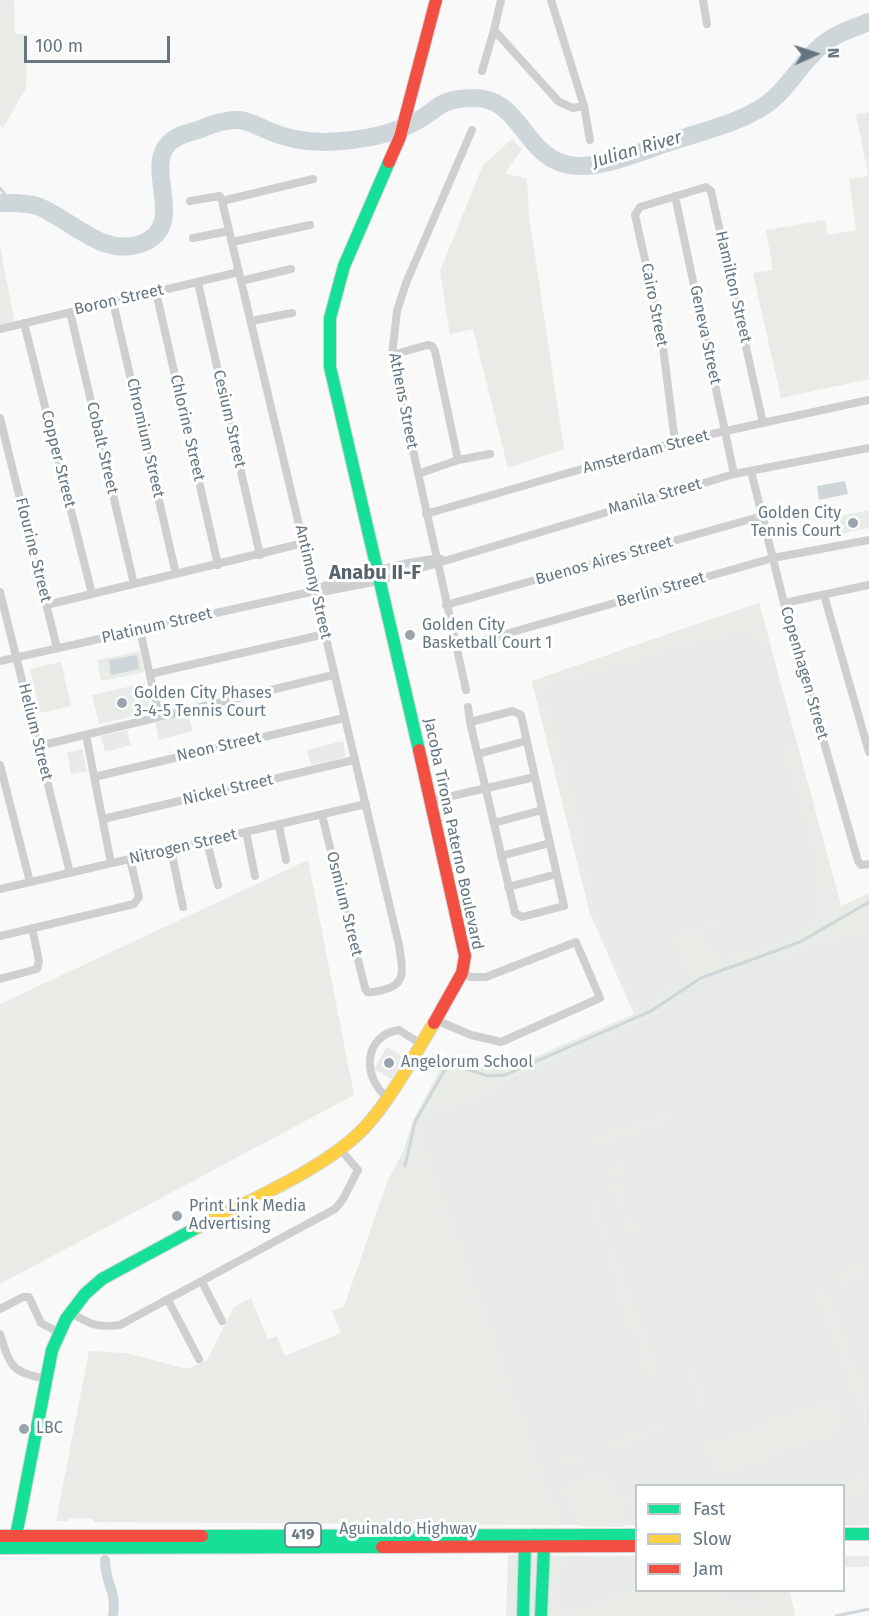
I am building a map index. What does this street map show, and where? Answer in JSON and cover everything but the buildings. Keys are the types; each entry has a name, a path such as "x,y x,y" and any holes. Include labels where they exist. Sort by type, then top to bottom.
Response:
{"main road":[{"name":"Jacoba Tirona Paterno Boulevard","path":"16,1536 45,1379 58,1332 81,1295 102,1279 341,1150 365,1127 387,1097 436,1020 462,973 465,956 461,932 330,367 330,318 344,266 400,137 436,0"},
{"path":"845,1534 869,1534"},
{"path":"523,1616 525,1546 534,1535 544,1546 542,1616"},
{"name":"Aguinaldo Highway","path":"0,1536 635,1535"},
{"path":"845,1543 869,1543"},
{"name":"Aguinaldo Highway","path":"0,1548 635,1546"}],"street":[{"path":"482,71 501,0"},
{"path":"551,0 584,106 590,140"},
{"path":"703,0 707,24"},
{"path":"494,30 559,102 573,108 584,106"},
{"name":"Athens Street","path":"466,690 392,355 397,311 406,283 472,129"},
{"path":"190,201 220,196 222,201 314,179"},
{"name":"Hamilton Street","path":"675,196 706,187 711,191 763,423"},
{"name":"Geneva Street","path":"675,196 734,474"},
{"name":"Cairo Street","path":"675,196 640,207 635,215 661,331 675,442"},
{"name":"Antimony Street","path":"222,201 404,971 402,978 393,988 367,992"},
{"path":"232,242 310,225"},
{"path":"193,238 229,231"},
{"name":"Boron Street","path":"0,329 198,283 291,269"},
{"name":"Cesium Street","path":"198,283 260,555"},
{"name":"Chlorine Street","path":"156,292 218,565"},
{"name":"Chromium Street","path":"114,302 176,574"},
{"name":"Cobalt Street","path":"70,312 134,584"},
{"path":"251,321 292,313"},
{"name":"Copper Street","path":"24,323 92,594"},
{"path":"392,355 432,346 458,460"},
{"name":"Amsterdam Street","path":"426,514 675,442 869,400"},
{"name":"Flourine Street","path":"0,418 57,648"},
{"name":"Manila Street","path":"377,576 439,561 734,474 869,448"},
{"path":"418,474 458,460 490,454"},
{"name":"Copenhagen Street","path":"751,471 784,603 858,861 861,865 869,864"},
{"name":"Buenos Aires Street","path":"446,605 762,516"},
{"name":"Berlin Street","path":"456,648 773,558 869,540"},
{"path":"46,605 304,543"},
{"name":"Platinum Street","path":"0,661 315,591 321,592 377,576"},
{"path":"784,603 868,586 869,596"},
{"name":"Helium Street","path":"0,591 70,873"},
{"path":"824,595 869,752"},
{"path":"140,630 159,717"},
{"path":"150,674 324,634"},
{"path":"39,746 333,675"},
{"path":"468,707 470,722 508,887 518,917 562,907 565,904 518,712 470,722"},
{"name":"Neon Street","path":"94,777 344,718"},
{"path":"86,735 111,864"},
{"path":"478,754 526,741"},
{"name":"Nickel Street","path":"102,819 354,760"},
{"path":"0,765 30,882"},
{"path":"430,801 535,777"},
{"name":"Nitrogen Street","path":"0,889 366,804"},
{"path":"494,823 542,810"},
{"name":"Osmium Street","path":"322,815 367,992"},
{"path":"279,826 286,860"},
{"path":"246,832 255,876"},
{"path":"207,842 218,885"},
{"path":"501,856 550,843"},
{"path":"171,850 183,907"},
{"path":"0,936 138,902 130,859"},
{"path":"508,887 557,874"},
{"path":"0,980 37,969 39,961 32,928"},
{"path":"436,1020 463,1032 501,1042 600,998 576,942 486,977 471,977 462,973"},
{"path":"387,1097 376,1089 370,1064 371,1049 379,1037 399,1030 421,1044"},
{"path":"69,1312 91,1325 101,1327 120,1325 335,1209 344,1199 358,1170 341,1150"},
{"path":"202,1282 222,1321"},
{"path":"0,1309 23,1297 29,1297 41,1323 58,1332"},
{"path":"168,1300 199,1359"},
{"path":"0,1334 10,1365 18,1373 45,1379"}],"shaded area":[{"path":"0,0 14,0 15,34 27,34 26,88 3,128 0,126"},
{"path":"869,112 869,179 856,115"},
{"path":"512,139 522,149 505,173 527,179 529,216 564,449 508,468 473,329 450,334 440,271 483,165"},
{"path":"869,156 869,379 781,398 753,273 773,270 766,230 825,220 828,235 856,230 849,179 868,176 865,157"},
{"path":"0,246 15,324 0,328"},
{"path":"845,481 848,494 819,500 817,486"},
{"name":"Golden City Tennis Court","path":"869,510 869,528 839,534 836,517"},
{"path":"759,603 841,906 814,929 704,973 692,987 705,979 783,950 782,959 808,943 869,932 869,1525 845,1526 845,1484 635,1484 635,1525 559,1525 423,1147 421,1128 430,1114 474,1099 517,1075 667,1009 678,994 674,986 651,1007 634,1014 590,913 532,681"},
{"path":"759,603 770,643 758,646 752,627 542,686 583,833 580,834 594,912 640,1011 651,1007 674,986 678,994 667,1009 517,1075 474,1099 430,1114 421,1128 423,1147 559,1525 94,1522 93,1519 69,1518 69,1521 56,1521 89,1351 126,1353 187,1369 207,1360 234,1307 251,1298 268,1339 277,1336 285,1356 341,1333 332,1311 344,1307 387,1182 403,1152 413,1120 448,1055 503,1071 634,1014 590,913 532,681"},
{"path":"140,651 144,672 101,681 97,660"},
{"path":"137,655 139,669 111,675 109,660"},
{"path":"61,662 71,706 40,713 30,669"},
{"name":"Golden City Phases 3-4-5 Tennis Court","path":"145,683 151,712 99,724 92,695"},
{"path":"188,714 193,731 159,740 155,723"},
{"path":"127,730 131,745 105,752 101,736"},
{"path":"343,741 346,757 311,765 307,750"},
{"path":"797,743 841,906 869,893 869,932 808,943 781,959 782,951 705,979 691,987 676,945 676,937 679,934 719,921 720,925 703,931 711,957 721,954 723,960 787,939 818,919 815,853 783,746"},
{"path":"82,749 87,771 71,774 67,752"},
{"path":"308,860 354,1095 0,1284 0,1004"},
{"name":"Angelorum School","path":"387,1047 404,1057 391,1079 374,1069"},
{"path":"672,1110 675,1118 597,1147 594,1139"},
{"path":"627,1162 629,1168 607,1177 605,1170"},
{"path":"621,1181 624,1187 621,1188 630,1212 620,1212 611,1186"},
{"path":"595,1201 610,1242 604,1245 588,1203"},
{"path":"631,1215 637,1231 629,1235 622,1216"},
{"path":"611,1246 659,1374 648,1378 635,1342 639,1341 634,1330 630,1331 623,1310 627,1308 624,1301 620,1302 617,1295 622,1293 605,1248"},
{"path":"869,1261 858,1284 856,1279 839,1285 837,1273"},
{"path":"826,1289 869,1405 866,1410 869,1434 817,1293"},
{"path":"690,1362 707,1408 699,1411 697,1405 700,1404 685,1364"},
{"path":"833,1397 843,1422 839,1431 724,1475 716,1471 705,1445"},
{"path":"664,1422 663,1430 606,1452 603,1445"},
{"path":"586,1451 589,1458 565,1467 561,1465 560,1462"},
{"path":"608,1469 618,1497 635,1490 635,1499 620,1499 619,1524 627,1527 581,1526 575,1521 562,1486"},
{"path":"858,1474 869,1480 869,1487 845,1499 845,1487 853,1483"},
{"path":"508,1555 561,1556 559,1613 590,1609 635,1588 635,1592 725,1592 729,1608 759,1601 757,1592 790,1592 795,1616 506,1616"},
{"path":"561,1556 635,1556 635,1588 590,1609 558,1613"},
{"path":"845,1556 869,1556 869,1567 845,1567"},
{"path":"725,1592 757,1592 760,1601 729,1608"}],"waterway":[{"name":"Julian River","path":"0,203 23,203 37,206 87,235 114,246 143,243 156,234 162,223 164,210 160,167 162,154 169,143 179,136 228,120 239,120 303,141 359,139 403,128 452,100 474,98 493,102 507,111 542,151 557,161 578,166 605,163 718,127 753,113 772,100 814,52 827,41 838,34 869,22"},
{"path":"0,188 11,203"},
{"path":"405,1166 415,1122 447,1066 451,1064 488,1076 505,1075 651,1011 701,978 800,942 869,902"},
{"path":"105,1560 113,1599 113,1616"},
{"path":"836,1616 869,1609"}],"traffic: fast":[{"path":"389,162 344,266 330,318 330,367 419,750"},
{"path":"16,1536 52,1350 66,1319 85,1294 102,1279 198,1227"},
{"path":"845,1534 869,1534"},
{"path":"523,1616 525,1546 534,1535 544,1546 541,1616"},
{"path":"202,1536 635,1535"},
{"path":"0,1548 382,1547"}],"traffic: slow":[{"path":"198,1227 310,1169 350,1141 366,1126 385,1102 434,1023"}],"traffic: jam":[{"path":"389,162 400,137 436,0"},
{"path":"419,750 465,956 462,973 434,1023"},
{"path":"0,1536 202,1536"},
{"path":"382,1547 635,1546"}],"place":[{"name":"Golden City Tennis Court","path":"853,523"},
{"name":"Golden City Basketball Court 1","path":"410,635"},
{"name":"Golden City Phases 3-4-5 Tennis Court","path":"122,703"},
{"name":"Angelorum School","path":"389,1063"},
{"name":"Print Link Media Advertising","path":"177,1216"},
{"name":"LBC","path":"24,1429"}],"district":[{"name":"Anabu II-F","path":"375,573"}]}
